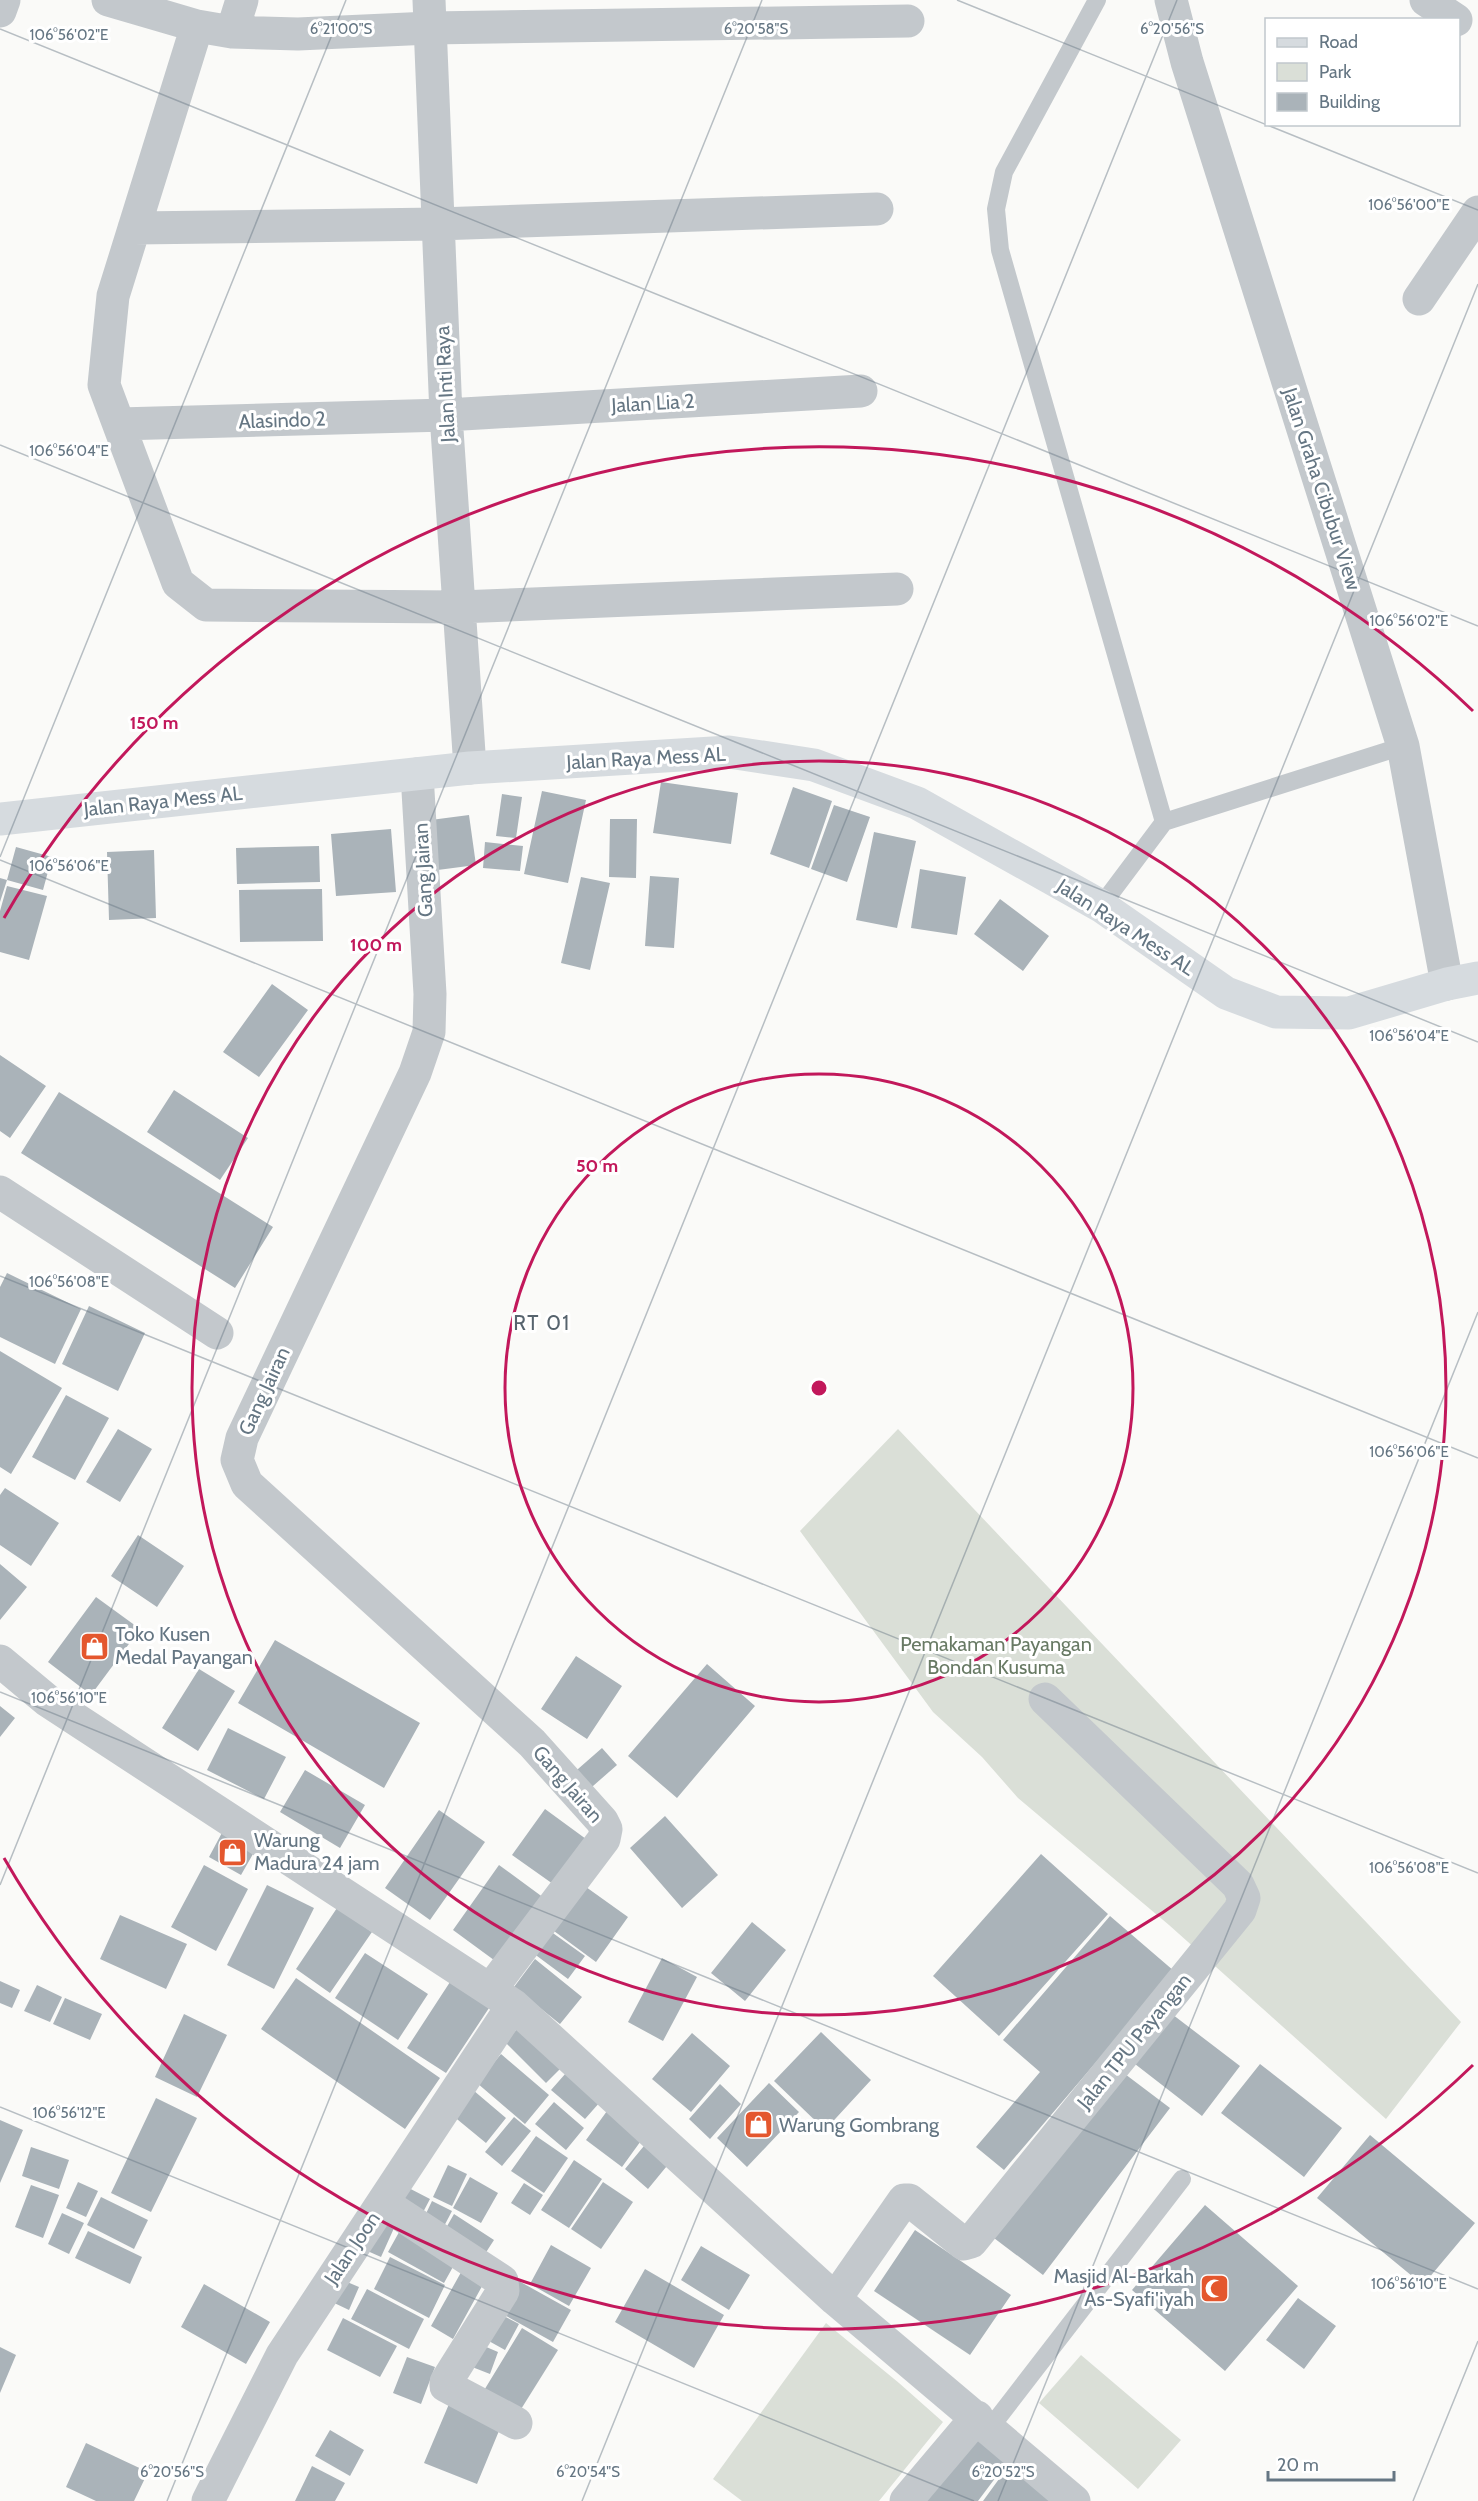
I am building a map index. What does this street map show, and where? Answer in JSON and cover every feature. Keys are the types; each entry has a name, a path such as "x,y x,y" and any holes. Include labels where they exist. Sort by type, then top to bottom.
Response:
{"street":[{"path":"0,11 4,0"},
{"path":"108,0 197,26 232,32 298,34 429,14 908,21"},
{"path":"232,32 242,0"},
{"name":"Jalan Graha Cibubur View","path":"1171,0 1186,62 1403,746 1463,981"},
{"path":"1426,0 1454,18"},
{"name":"Jalan Inti Raya","path":"429,14 446,415 470,768"},
{"path":"1460,22 1478,34"},
{"path":"197,26 113,296 104,385 178,583 206,605 459,607 897,589"},
{"path":"134,228 438,224 877,209"},
{"path":"1419,299 1478,212"},
{"name":"Jalan Lia 2","path":"446,415 861,391"},
{"name":"Alasindo 2","path":"119,424 446,415"},
{"name":"Jalan Raya Mess AL","path":"0,819 470,768 729,752 813,765 917,803 1101,906 1226,993 1276,1012 1349,1013 1463,981"},
{"name":"Gang Jairan","path":"417,774 430,994 429,1032 415,1073 242,1438 237,1460 247,1484 532,1743 602,1821 606,1829 604,1839 502,1997"},
{"path":"0,1192 217,1334"},
{"path":"0,1661 48,1701 502,1997 835,2299 984,2423 1070,2500"},
{"name":"Jalan TPU Payangan","path":"835,2299 904,2200 909,2200 964,2244 971,2242 1240,1910 1244,1898 1238,1885 1045,1699"},
{"name":"Jalan Joon","path":"208,2501 282,2355 383,2203 502,1997"},
{"path":"383,2203 501,2281 503,2291 446,2382 446,2386 516,2422"},
{"path":"906,2501 984,2423"}],"lane":[{"path":"1097,0 1004,172 996,209 1000,250 1164,822"},
{"path":"1101,906 1164,822 1403,746"},
{"path":"984,2423 1182,2179"}],"green space":[{"name":"Pemakaman Payangan Bondan Kusuma","path":"898,1429 1461,2022 1386,2119 1169,1925 1018,1798 982,1757 933,1712 800,1531"},
{"path":"826,2323 943,2422 879,2501 742,2501 713,2479"},
{"path":"1081,2355 1181,2440 1138,2489 1039,2403"}],"building":[{"path":"661,782 738,793 731,844 653,833"},
{"path":"793,787 832,801 809,868 770,854"},
{"path":"542,791 586,800 568,883 524,874"},
{"path":"502,794 522,797 516,838 496,836"},
{"path":"834,805 870,817 847,882 811,869"},
{"path":"469,815 476,865 430,871 423,821"},
{"path":"610,819 637,819 636,878 609,877"},
{"path":"391,829 396,892 336,896 331,834"},
{"path":"874,832 916,841 897,928 856,920"},
{"path":"485,842 523,846 520,871 483,868"},
{"path":"319,846 320,882 237,884 236,848"},
{"path":"16,847 52,857 43,890 7,880"},
{"path":"154,850 156,918 109,920 107,852"},
{"path":"920,869 966,877 957,935 911,928"},
{"path":"650,876 679,878 674,948 645,946"},
{"path":"581,877 610,883 590,970 561,963"},
{"path":"0,878 7,880 0,902"},
{"path":"7,886 47,896 29,960 0,952 0,911"},
{"path":"322,889 323,941 240,942 239,890"},
{"path":"1000,899 1049,936 1023,971 974,934"},
{"path":"272,984 308,1010 259,1077 223,1052"},
{"path":"0,1055 46,1086 10,1138 0,1131"},
{"path":"174,1090 248,1138 220,1180 147,1132"},
{"path":"59,1092 273,1227 235,1288 21,1153"},
{"path":"7,1273 81,1309 55,1364 0,1337 0,1287"},
{"path":"89,1306 145,1333 118,1391 62,1364"},
{"path":"0,1351 62,1388 11,1474 0,1467"},
{"path":"66,1395 109,1418 75,1480 32,1457"},
{"path":"118,1429 152,1449 120,1502 86,1482"},
{"path":"5,1488 59,1523 31,1566 0,1545 0,1495"},
{"path":"138,1535 184,1566 157,1607 111,1576"},
{"path":"0,1564 27,1587 0,1620"},
{"name":"Toko Kusen Medal Payangan","path":"96,1597 140,1629 91,1695 48,1662"},
{"path":"275,1640 420,1723 384,1788 238,1703"},
{"path":"576,1656 622,1686 587,1739 541,1709"},
{"path":"707,1664 755,1706 677,1798 628,1756"},
{"path":"199,1669 235,1691 198,1751 162,1728"},
{"path":"0,1706 15,1718 0,1737"},
{"path":"228,1728 286,1757 264,1799 207,1770"},
{"path":"602,1748 617,1765 585,1793 570,1776"},
{"path":"305,1770 365,1805 340,1848 280,1812"},
{"path":"545,1809 586,1839 553,1884 512,1855"},
{"path":"439,1810 485,1842 430,1920 385,1888"},
{"path":"665,1816 718,1875 682,1908 630,1848"},
{"name":"Warung Madura 24 jam","path":"224,1829 257,1847 241,1875 209,1857"},
{"path":"1041,1854 1108,1914 999,2036 933,1976"},
{"path":"204,1865 248,1889 216,1951 171,1927"},
{"path":"499,1865 544,1898 498,1963 453,1930"},
{"path":"267,1885 314,1908 274,1989 227,1965"},
{"path":"586,1887 628,1917 596,1962 554,1931"},
{"path":"337,1908 372,1932 330,1993 296,1969"},
{"path":"120,1915 187,1944 166,1989 100,1959"},
{"path":"1110,1916 1174,1971 1004,2170 976,2147 1040,2072 1003,2040"},
{"path":"752,1922 786,1950 745,2001 711,1973"},
{"path":"550,1931 585,1956 568,1979 533,1953"},
{"path":"365,1953 428,1994 398,2040 335,1998"},
{"path":"662,1958 697,1977 663,2041 628,2022"},
{"path":"535,1959 582,1997 560,2024 514,1987"},
{"path":"296,1978 440,2078 405,2129 261,2029"},
{"path":"0,1981 20,1990 12,2008 0,2003"},
{"path":"450,1982 489,2008 446,2073 407,2048"},
{"path":"37,1985 62,1997 50,2022 24,2011"},
{"path":"65,1998 102,2014 90,2040 53,2024"},
{"path":"1164,2008 1240,2066 1202,2116 1126,2057"},
{"path":"184,2014 227,2035 197,2097 155,2077"},
{"path":"520,2026 562,2067 546,2083 505,2042"},
{"path":"821,2032 871,2080 825,2130 774,2081"},
{"path":"692,2033 730,2066 691,2112 652,2079"},
{"path":"501,2054 549,2095 525,2124 477,2083"},
{"path":"1260,2064 1342,2128 1304,2177 1221,2113"},
{"path":"1117,2068 1170,2108 1043,2275 990,2235"},
{"path":"566,2073 600,2102 585,2119 551,2090"},
{"name":"Warung Gombrang","path":"769,2083 799,2112 747,2167 717,2138"},
{"path":"720,2084 741,2104 710,2139 689,2119"},
{"path":"473,2090 506,2118 486,2143 452,2115"},
{"path":"156,2098 197,2118 151,2212 111,2193"},
{"path":"554,2102 584,2128 566,2150 535,2124"},
{"path":"607,2111 643,2138 622,2167 586,2140"},
{"path":"514,2117 531,2131 502,2166 485,2152"},
{"path":"0,2120 23,2130 0,2183"},
{"path":"1370,2135 1475,2223 1423,2285 1317,2198"},
{"path":"536,2136 568,2158 544,2193 511,2171"},
{"path":"648,2141 671,2161 648,2189 625,2169"},
{"path":"31,2147 69,2160 59,2189 22,2176"},
{"path":"574,2160 602,2179 569,2228 541,2210"},
{"path":"448,2165 467,2174 452,2206 433,2197"},
{"path":"470,2177 498,2193 481,2223 453,2208"},
{"path":"78,2182 98,2191 86,2217 66,2208"},
{"path":"603,2182 633,2202 601,2249 571,2229"},
{"path":"524,2183 543,2195 530,2215 511,2203"},
{"path":"401,2184 430,2199 420,2218 391,2203"},
{"path":"31,2185 59,2195 43,2238 15,2227"},
{"path":"101,2197 148,2220 134,2249 87,2225"},
{"path":"432,2201 452,2211 441,2232 422,2222"},
{"name":"Masjid Al-Barkah As-Syafi'iyah","path":"1205,2205 1298,2286 1225,2371 1132,2290"},
{"path":"382,2209 399,2217 381,2257 363,2249"},
{"path":"62,2213 84,2223 69,2254 48,2244"},
{"path":"454,2214 494,2240 481,2260 442,2235"},
{"path":"403,2225 459,2256 444,2283 388,2252"},
{"path":"915,2230 1011,2295 970,2355 874,2291"},
{"path":"88,2231 142,2257 130,2284 75,2258"},
{"path":"551,2245 591,2268 569,2306 530,2284"},
{"path":"701,2246 750,2275 729,2310 681,2280"},
{"path":"390,2257 445,2285 429,2318 374,2289"},
{"path":"464,2267 486,2279 453,2339 431,2326"},
{"path":"645,2269 724,2315 694,2368 615,2322"},
{"path":"340,2279 359,2287 349,2310 330,2301"},
{"path":"517,2280 571,2310 553,2342 499,2312"},
{"path":"204,2284 270,2322 246,2364 181,2327"},
{"path":"367,2289 424,2319 409,2349 351,2319"},
{"path":"1298,2298 1336,2326 1304,2369 1266,2340"},
{"path":"500,2314 519,2324 505,2350 487,2340"},
{"path":"343,2318 397,2346 380,2377 327,2350"},
{"path":"522,2328 558,2350 518,2414 483,2392"},
{"path":"477,2343 498,2352 490,2374 467,2365"},
{"path":"0,2347 16,2355 0,2393"},
{"path":"407,2357 435,2367 421,2404 393,2393"},
{"path":"449,2404 501,2426 477,2484 424,2463"},
{"path":"972,2428 1011,2457 978,2501 918,2501"},
{"path":"330,2430 364,2450 350,2476 315,2456"},
{"path":"86,2443 148,2472 134,2501 96,2501 66,2487"},
{"path":"1015,2457 1055,2501 983,2501"},
{"path":"312,2466 345,2483 335,2501 295,2501"}],"place":[{"name":"Toko Kusen Medal Payangan","path":"94,1646"},
{"name":"Warung Madura 24 jam","path":"233,1852"},
{"name":"Warung Gombrang","path":"758,2125"},
{"name":"Masjid Al-Barkah As-Syafi'iyah","path":"1215,2288"}],"district":[{"name":"RT 01","path":"542,1323"}]}
